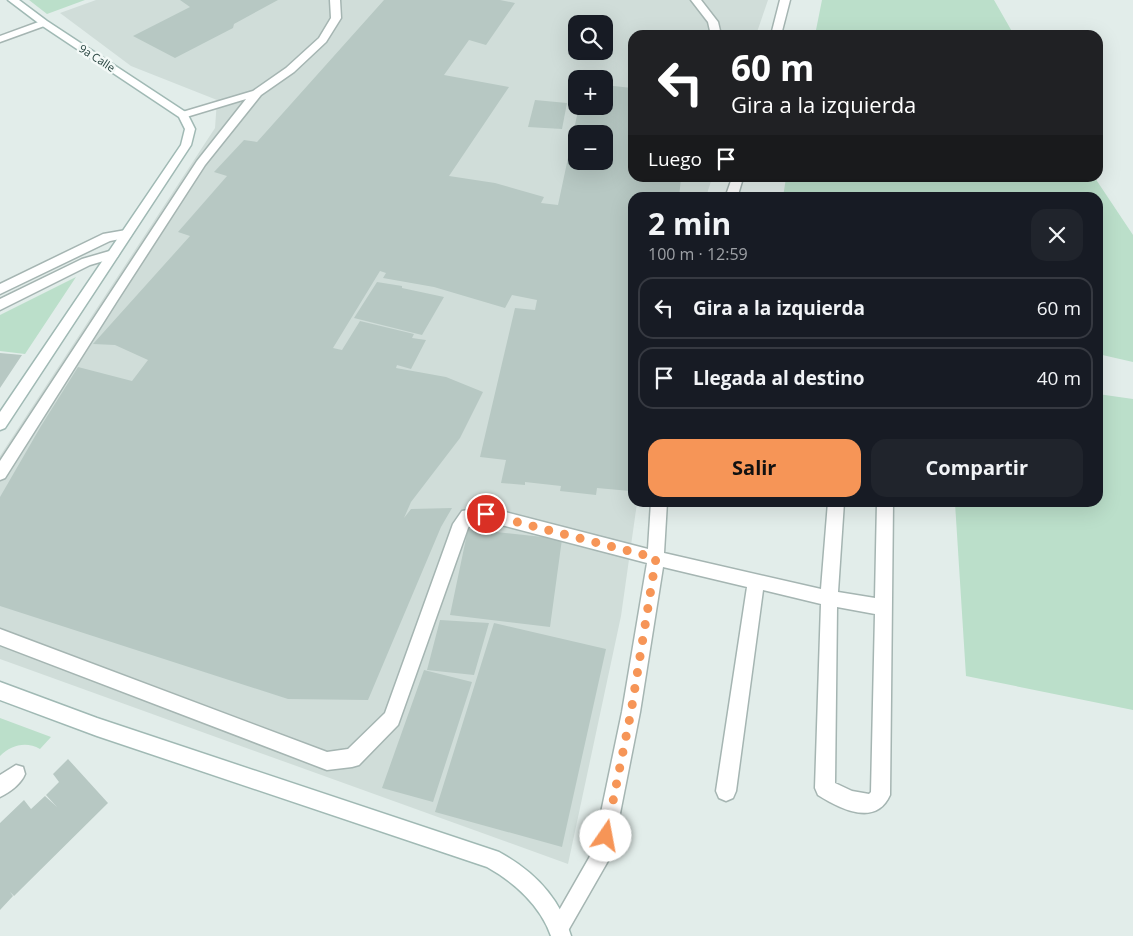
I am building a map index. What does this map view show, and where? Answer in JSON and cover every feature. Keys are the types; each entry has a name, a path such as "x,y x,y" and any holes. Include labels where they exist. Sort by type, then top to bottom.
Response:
{"main road":[{"name":"9a Calle","path":"14,0 44,23 183,115"},
{"path":"0,474 112,298 202,163 257,93 290,70 323,40 336,18 335,0"},
{"path":"696,0 713,22 715,30"},
{"path":"777,30 785,0"},
{"path":"0,39 44,23"},
{"path":"0,424 186,145 190,129 183,115 257,93"},
{"path":"0,289 108,237 126,234"},
{"path":"0,305 86,262 113,254"},
{"path":"0,690 97,727 492,859 512,869 529,884 560,932 602,854 631,712 656,558 659,507"},
{"path":"836,507 829,598 825,788 833,794 867,804 875,802 880,795 885,507"},
{"path":"0,637 327,761 352,758 392,719 461,524 468,516 486,514 756,582 882,607"},
{"path":"726,791 756,582"},
{"path":"0,788 16,774"}],"shaded area":[{"path":"96,0 768,0 758,30 628,30 628,182 711,182 708,192 628,192 628,507 636,507 621,616 568,864 0,659 0,456 215,128 217,100 131,66 60,13"}],"green space":[{"path":"29,0 85,0 47,14"},
{"path":"822,0 994,0 1011,30 816,30"},
{"path":"785,182 1098,182 1133,235 1133,362 1103,355 1103,192 784,192"},
{"path":"76,277 25,354 0,351 0,315"},
{"path":"1103,395 1133,399 1133,710 966,676 955,507 1103,507"},
{"path":"0,718 51,737 40,749 29,745 19,745 9,749 0,756"}],"building":[{"path":"180,0 278,0 234,24 233,28 175,58 133,36 190,7"},
{"path":"384,0 500,0 515,3 486,45 469,40 444,75 509,87 449,176 495,183 544,197 541,203 558,205 568,158 568,170 613,170 613,125 575,125 577,115 613,115 613,86 628,88 628,182 681,182 680,192 628,192 628,491 597,488 596,495 560,491 561,486 525,482 525,485 501,483 506,460 480,457 515,308 535,310 537,300 512,295 505,308 434,287 383,278 386,273 380,271 333,348 342,350 360,321 414,334 412,338 426,340 411,369 397,365 396,368 446,377 483,392 460,438 411,502 404,518 411,509 452,508 441,527 368,700 288,699 0,606 0,497 78,367 132,381 148,360 115,345 93,344 190,236 178,232 227,176 214,172 244,140 257,142"},
{"path":"535,100 567,103 562,129 528,127"},
{"path":"377,282 402,286 402,288 444,297 422,335 354,318"},
{"path":"0,353 22,355 0,388"},
{"path":"468,529 562,539 550,627 450,615"},
{"path":"440,620 489,623 474,675 427,670"},
{"path":"494,623 606,649 562,847 435,812"},
{"path":"424,670 472,682 433,802 382,788"},
{"path":"68,759 108,803 14,896 10,892 13,896 0,910 0,823 24,800 31,809 45,796 57,807 46,795 59,782 53,774"}],"route":[{"path":"486,514 656,558 631,712 606,836"}]}
